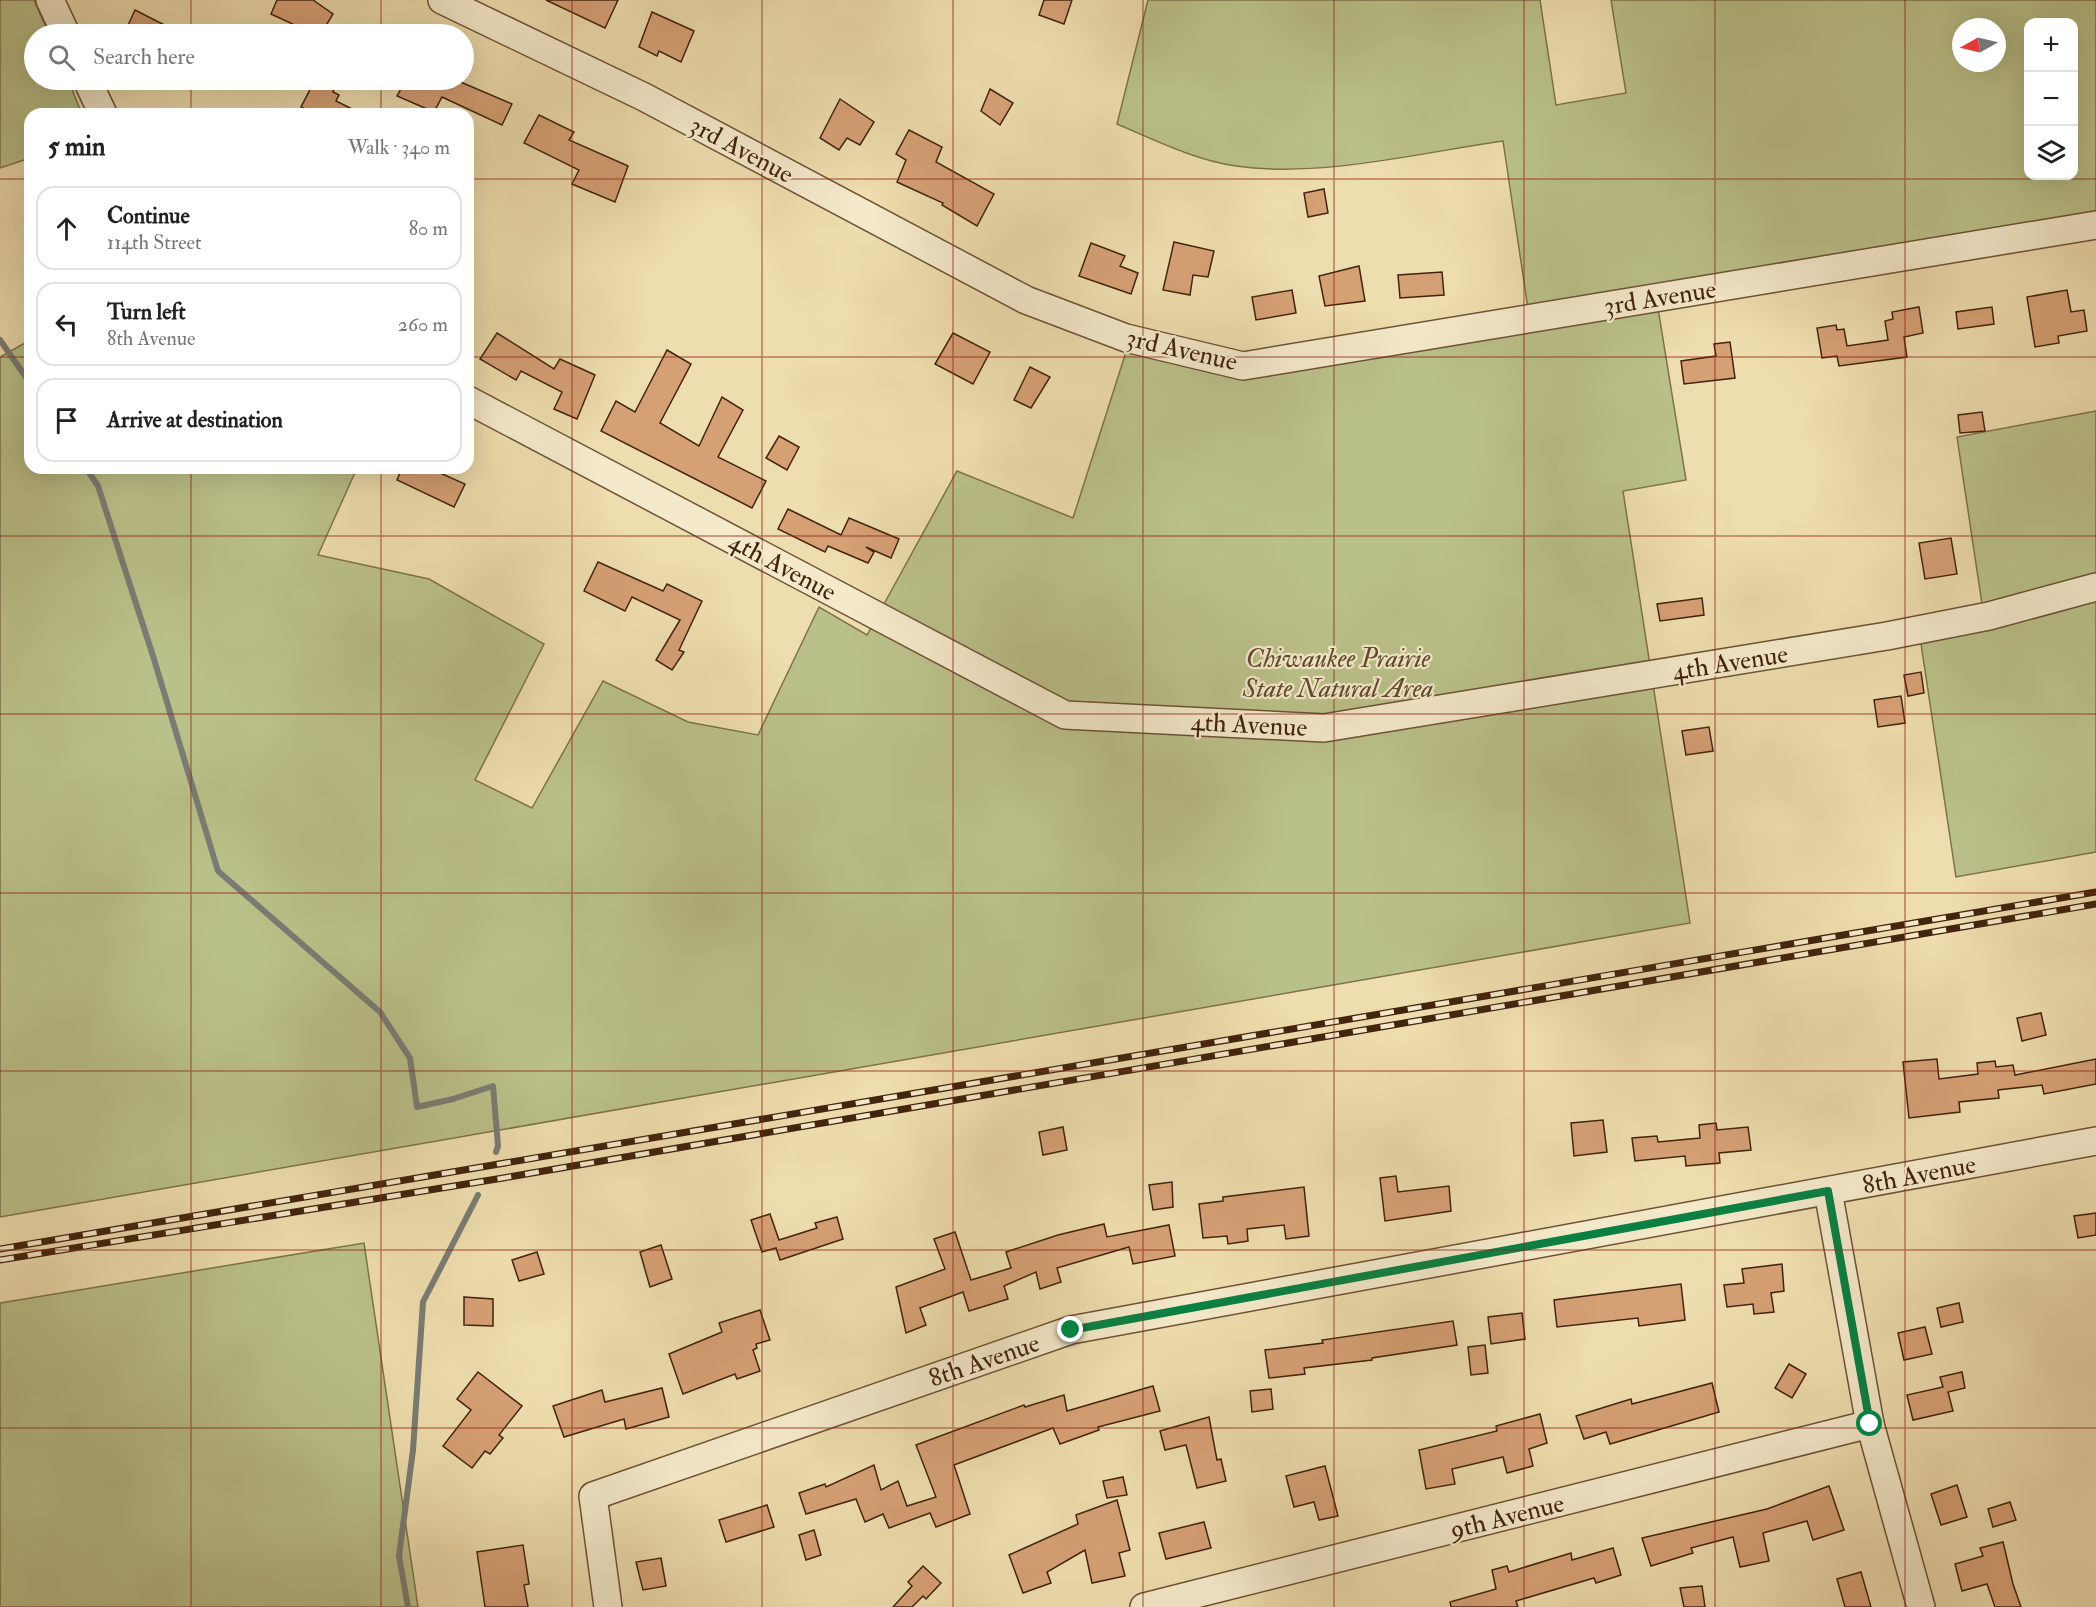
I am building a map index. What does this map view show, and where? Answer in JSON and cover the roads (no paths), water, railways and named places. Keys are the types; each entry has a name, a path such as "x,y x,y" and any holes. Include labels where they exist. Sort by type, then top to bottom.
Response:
{"street":[{"path":"50,0 61,24"},
{"name":"3rd Avenue","path":"442,0 645,97 1026,300 1126,338 1243,366 2096,225"},
{"path":"92,90 100,108"},
{"name":"4th Avenue","path":"474,403 1065,715 1324,728 1887,636 1989,616 2096,587"},
{"name":"8th Avenue","path":"608,1607 593,1496 1071,1330 2096,1142"},
{"path":"1828,1191 1870,1424 1921,1607"},
{"name":"9th Avenue","path":"1144,1607 1870,1424"}],"waterway":[{"path":"0,340 24,374"},
{"path":"90,474 98,486 153,656 218,871 380,1012 410,1058 417,1107 453,1099 493,1086 498,1146 496,1152"},
{"path":"408,1607 399,1556 413,1450 423,1302 478,1195"}],"railway":[{"path":"0,1249 2096,892"},
{"path":"0,1260 503,1178 2096,904"}],"park label":[{"name":"Chiwaukee Prairie State Natural Area","path":"1338,673"}]}
